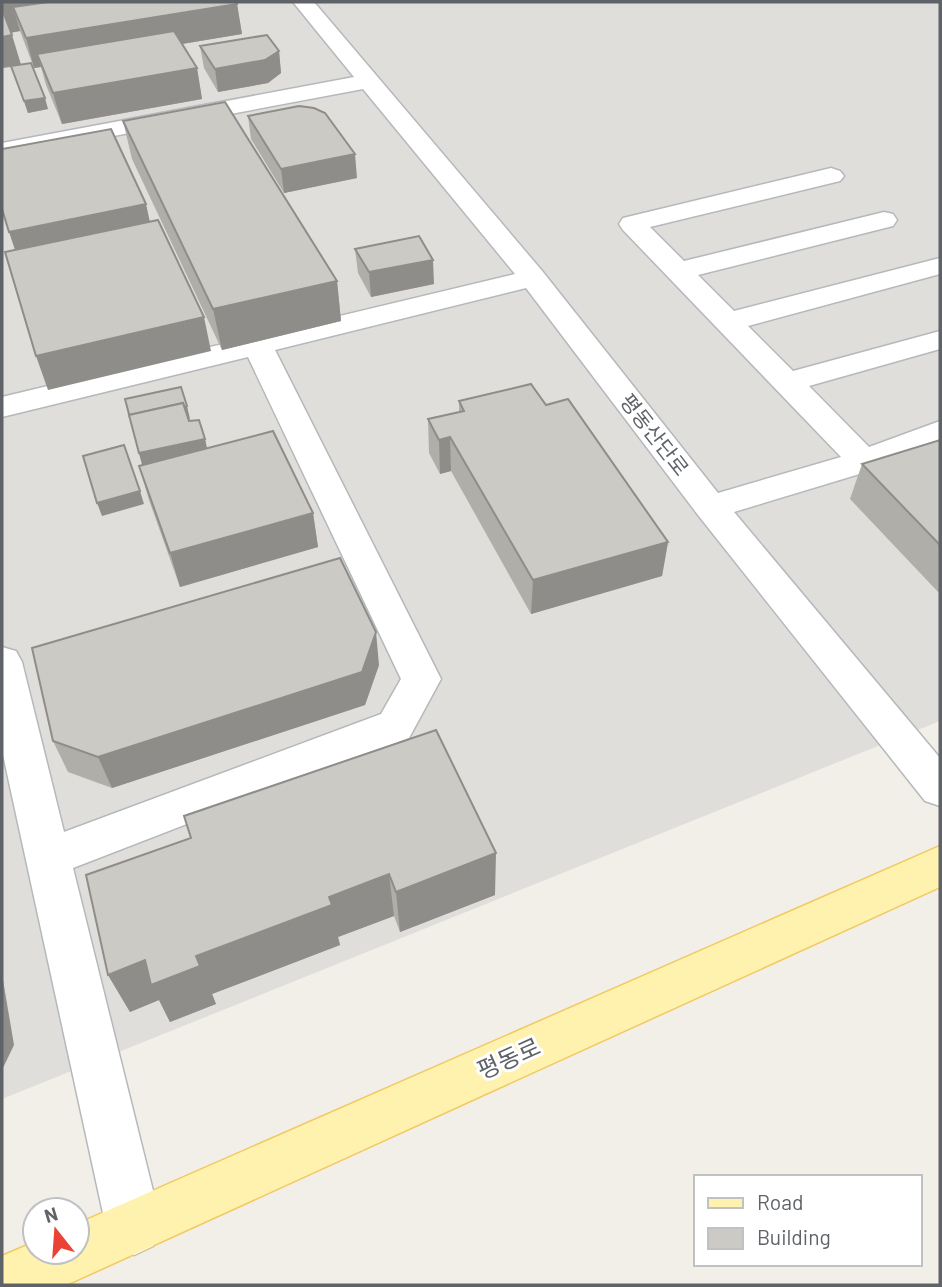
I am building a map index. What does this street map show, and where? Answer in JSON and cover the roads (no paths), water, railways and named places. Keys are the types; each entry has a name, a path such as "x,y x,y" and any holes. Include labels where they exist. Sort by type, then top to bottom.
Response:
{"main road":[{"name":"평동로","path":"91,1246 940,866"},
{"name":"평동로","path":"2,1285 45,1266"}],"street":[{"name":"평동산단로","path":"303,2 533,278 710,507 940,788"},
{"path":"2,150 368,81"},
{"path":"831,176 632,224 864,461"},
{"path":"679,271 884,220"},
{"path":"728,322 940,266"},
{"path":"2,407 533,278"},
{"path":"787,382 940,340"},
{"path":"49,858 395,726 421,678 258,346"},
{"path":"710,507 864,461 940,432"},
{"path":"2,662 134,1227"}]}
